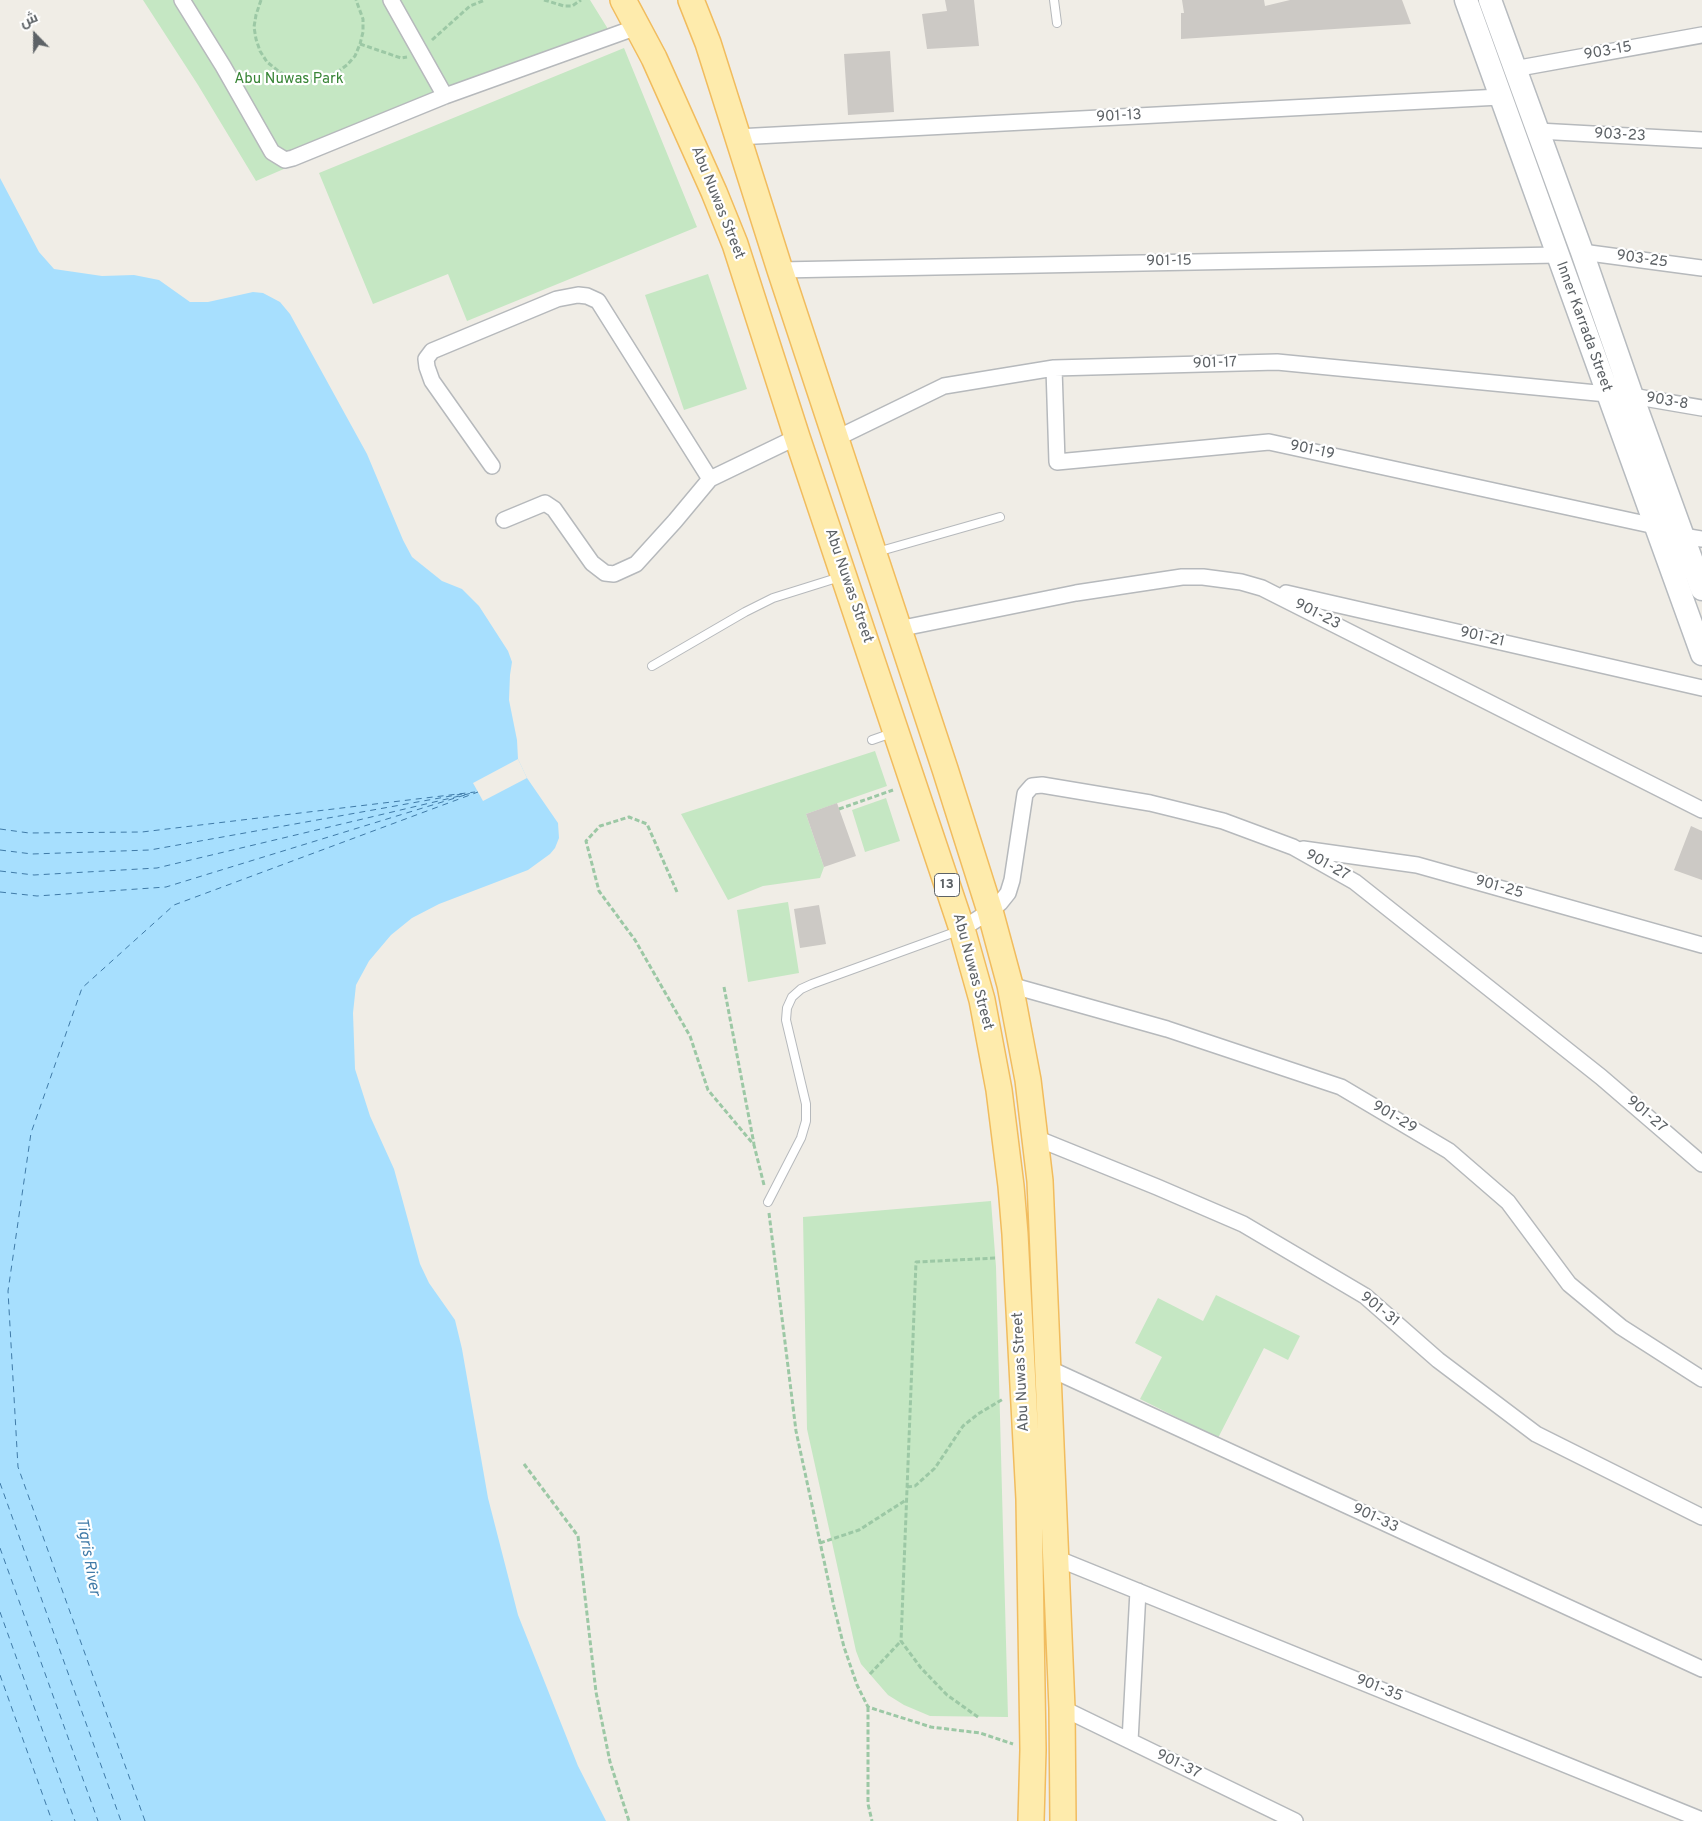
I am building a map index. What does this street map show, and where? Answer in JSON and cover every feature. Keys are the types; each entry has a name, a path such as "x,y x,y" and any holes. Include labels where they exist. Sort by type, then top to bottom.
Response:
{"main road":[{"name":"Abu Nuwas Street","path":"623,0 654,58 725,218 962,929 982,1000 1001,1099 1012,1196 1029,1500 1031,1821"},
{"name":"Abu Nuwas Street","path":"691,0 708,43 872,554 990,911 1010,985 1028,1080 1036,1138 1043,1224 1062,1708 1063,1821"},
{"name":"Inner Karrada Street","path":"1466,0 1702,654"},
{"name":"Inner Karrada Street","path":"1490,0 1582,252 1632,396 1693,537 1702,589"}],"street":[{"path":"182,0 223,66 272,152 284,160 445,96 637,27"},
{"path":"391,0 445,96"},
{"name":"903-15","path":"1514,69 1702,34"},
{"name":"901-13","path":"738,137 1500,97"},
{"name":"903-23","path":"1538,132 1702,140"},
{"name":"903-25","path":"1582,252 1702,268"},
{"name":"901-15","path":"780,270 1558,255"},
{"path":"492,466 432,381 426,359 432,351 441,347 557,299 578,295 587,296 598,301 710,479"},
{"name":"901-17","path":"835,439 944,386 1054,368 1277,362 1607,394"},
{"name":"901-19","path":"1054,368 1058,462 1269,442 1655,526"},
{"name":"903-8","path":"1632,396 1702,408"},
{"path":"504,520 545,503 554,510 592,563 605,573 614,574 636,564 710,479 797,437"},
{"name":"901-23","path":"898,629 1076,593 1182,577 1203,577 1241,582 1262,588 1702,810"},
{"name":"901-21","path":"1262,588 1702,688"},
{"name":"901-27","path":"962,929 990,911 1008,893 1012,880 1025,794 1032,786 1042,784 1150,803 1223,821 1293,847 1355,882 1601,1077 1702,1164"},
{"name":"901-25","path":"1293,847 1417,865 1702,945"},
{"name":"901-29","path":"1010,985 1167,1029 1341,1087 1449,1151 1508,1202 1569,1284 1621,1327 1702,1379"},
{"name":"901-31","path":"1036,1138 1243,1224 1365,1296 1438,1360 1536,1434 1702,1517"},
{"name":"901-33","path":"1048,1368 1702,1669"},
{"name":"901-35","path":"1056,1558 1702,1820"},
{"path":"1130,1741 1138,1591"},
{"name":"901-37","path":"1062,1708 1294,1821"}],"lane":[{"path":"1054,0 1057,23"},
{"path":"872,554 1000,517"},
{"path":"652,666 745,612 773,598 844,576"},
{"path":"872,740 896,732"},
{"path":"768,1202 801,1138 806,1121 806,1104 786,1020 787,1008 792,997 800,989 812,984 962,929"}],"path":[{"path":"261,0 254,27 260,51 267,62 282,74 300,80 325,78 347,65 355,56 363,32 363,19 356,0"},
{"path":"544,0 564,6 572,6 581,0"},
{"path":"840,809 899,788"},
{"path":"677,892 647,824 629,817 600,826 586,841 599,891 635,940 690,1036 708,1090 754,1144"},
{"path":"724,986 754,1144 768,1202 796,1431 844,1647 857,1685 868,1707 868,1804 872,1821"},
{"path":"978,1717 947,1695 921,1668 901,1641 916,1262 1001,1258"},
{"path":"907,1487 915,1486 935,1468 963,1426 978,1414 1005,1398"},
{"path":"524,1464 578,1536 596,1692 610,1762 629,1821"},
{"path":"820,1543 859,1530 906,1500"},
{"path":"870,1674 901,1641"},
{"path":"868,1707 931,1727 980,1733 1032,1750"}],"green space":[{"name":"Abu Nuwas Park","path":"143,0 590,0 608,29 256,181 198,85"},
{"path":"624,48 697,227 467,321 448,274 373,304 319,173"},
{"path":"708,274 747,389 684,410 645,295"},
{"path":"875,751 887,786 806,814 824,867 820,878 763,886 728,900 681,814"},
{"path":"886,798 900,841 865,852 852,810"},
{"path":"788,902 799,973 748,982 737,910"},
{"path":"991,1201 996,1267 1008,1717 930,1716 904,1705 888,1695 861,1664 856,1651 807,1429 803,1217"},
{"path":"1216,1295 1300,1336 1288,1360 1264,1348 1218,1438 1140,1399 1162,1357 1135,1343 1158,1298 1203,1321"}],"water":[{"name":"Tigris River","path":"0,178 39,252 54,269 102,276 134,275 159,280 190,302 208,302 253,292 263,293 280,302 290,314 367,454 412,557 442,581 462,589 479,606 508,651 512,662 509,700 517,740 518,759 527,778 558,823 559,838 550,854 528,870 439,904 412,918 391,935 369,961 356,985 353,1013 355,1069 370,1116 394,1169 420,1264 429,1283 455,1320 462,1349 488,1498 518,1615 578,1766 606,1821 0,1821"}],"pier":[{"path":"518,759 527,778 483,801 473,783"}],"building":[{"path":"945,0 974,0 979,46 927,49 922,14 947,11"},
{"path":"1182,0 1264,0 1265,6 1290,0 1402,0 1411,24 1181,39 1181,13 1184,13"},
{"path":"890,51 894,112 848,115 844,54"},
{"path":"837,803 856,856 824,867 806,814"},
{"path":"1691,826 1702,831 1702,880 1674,870"},
{"path":"819,905 826,944 800,948 794,909"}],"ferry route":[{"path":"0,829 29,833 142,832 475,792"},
{"path":"145,1821 18,1467 8,1291 31,1133 82,988 174,905 478,792"},
{"path":"0,871 34,875 157,868 472,793"},
{"path":"0,850 32,854 150,850 462,794"},
{"path":"0,892 37,896 166,887 465,795"},
{"path":"0,1483 121,1821"},
{"path":"0,1548 98,1821"},
{"path":"0,1612 75,1821"},
{"path":"0,1675 52,1821"}]}
